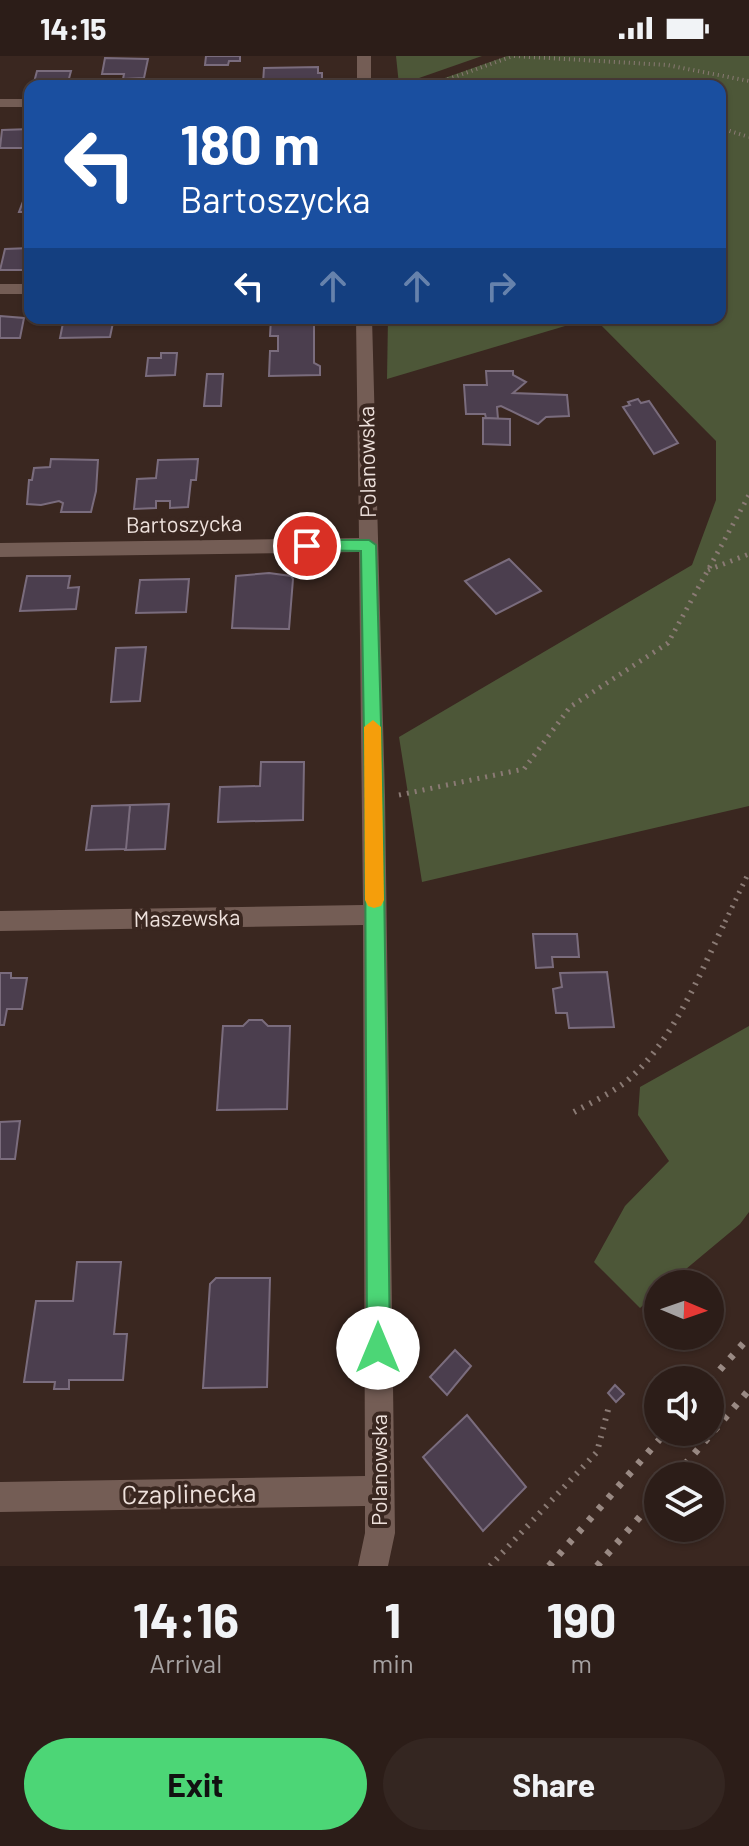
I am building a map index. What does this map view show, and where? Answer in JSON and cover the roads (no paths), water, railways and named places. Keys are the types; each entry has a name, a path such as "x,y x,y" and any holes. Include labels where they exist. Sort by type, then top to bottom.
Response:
{"street":[{"path":"364,56 364,80"},
{"path":"0,103 24,103"},
{"path":"0,289 24,289"},
{"name":"Polanowska","path":"364,324 374,796 380,1533 373,1566"},
{"name":"Bartoszycka","path":"0,550 369,545"},
{"name":"Maszewska","path":"0,921 374,915"},
{"name":"Czaplinecka","path":"0,1497 379,1491"}],"railway":[{"path":"723,1366 749,1337"},
{"path":"687,1462 749,1390"},
{"path":"549,1566 654,1446"},
{"path":"597,1566 644,1512"}]}
